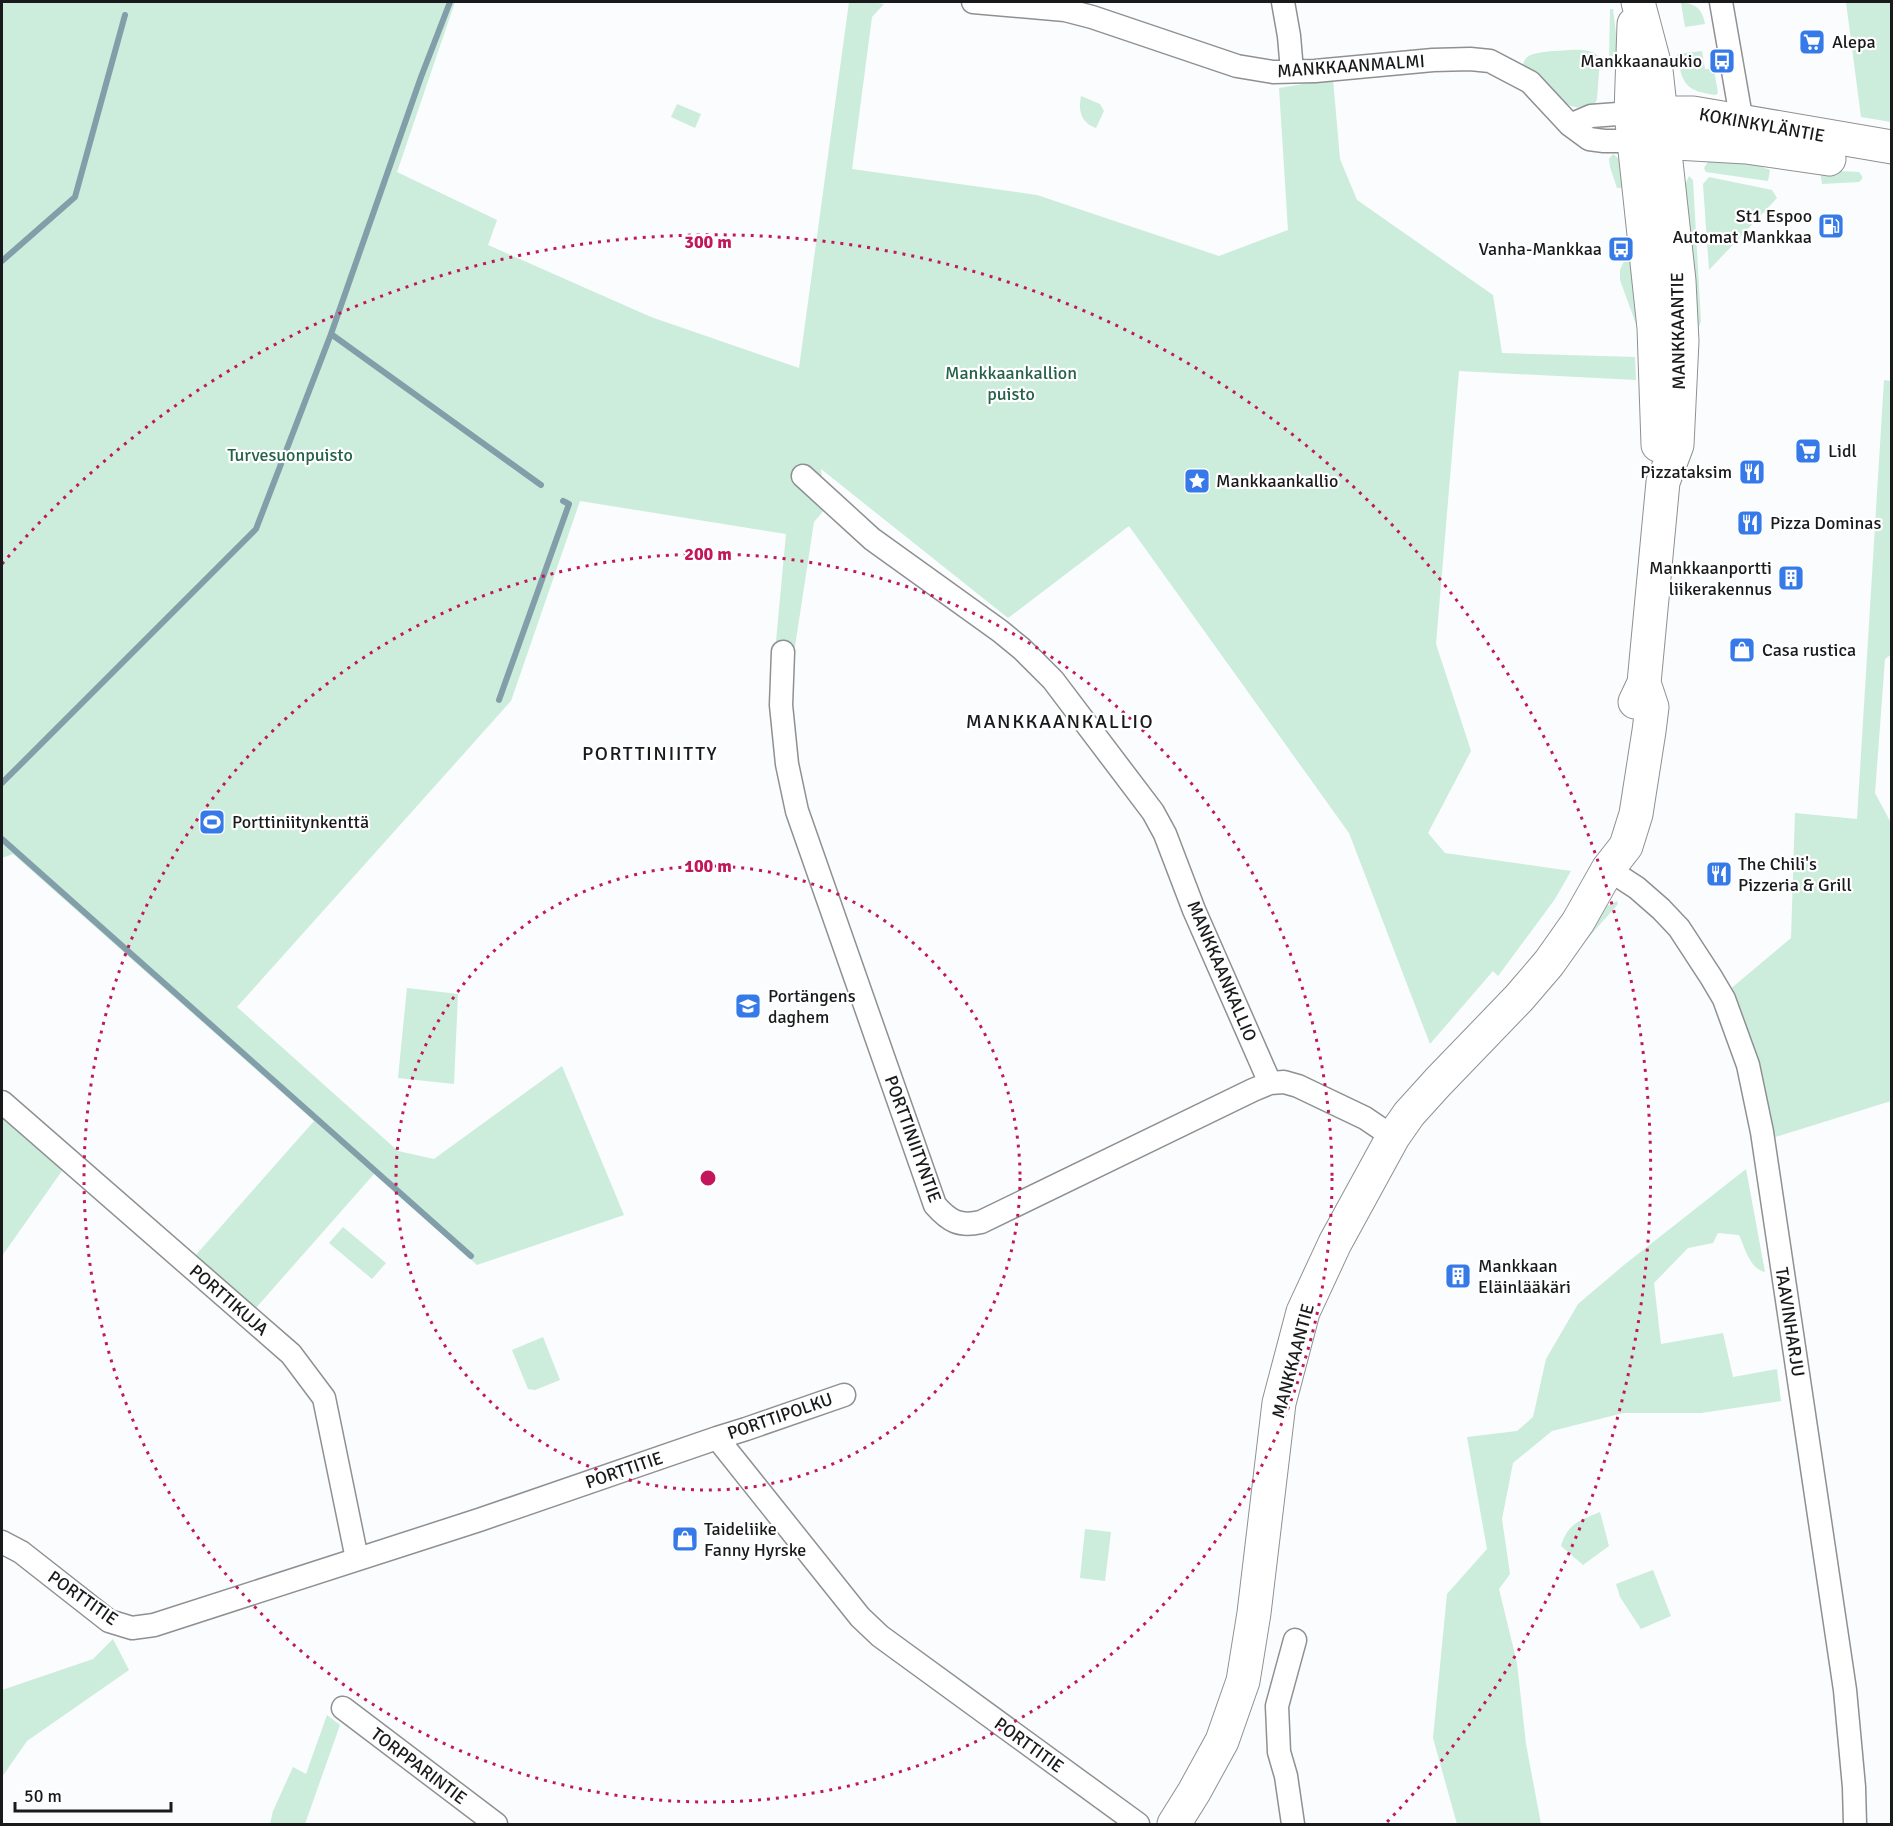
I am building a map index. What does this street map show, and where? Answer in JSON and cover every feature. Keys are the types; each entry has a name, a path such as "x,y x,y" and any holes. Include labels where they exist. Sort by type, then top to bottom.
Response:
{"main road":[{"name":"MANKKAANTIE","path":"1174,1824 1222,1741 1243,1681 1254,1613 1279,1403 1303,1312 1335,1243 1393,1137 1409,1114 1549,963 1578,922 1608,869 1609,837 1620,792 1633,705 1644,683 1664,475 1657,442 1647,127 1656,70 1636,2"},
{"name":"KOKINKYLÄNTIE","path":"1647,127 1892,147"},
{"name":"KOKINKYLÄNTIE","path":"1744,135 1892,168"}],"street":[{"name":"MANKKAANMALMI","path":"973,2 1065,10 1237,66 1273,72 1315,71 1433,60 1490,61 1530,82 1570,125 1589,139 1604,141 1647,127"},
{"path":"1283,2 1292,71"},
{"path":"1721,2 1744,135"},
{"name":"MANKKAANKALLIO","path":"803,476 872,539 1000,631 1053,680 1154,812 1270,1083"},
{"name":"PORTTINIITYNTIE","path":"783,652 782,717 787,764 797,811 935,1205 945,1217 957,1223 969,1225 981,1222 1270,1083"},
{"name":"TAAVINHARJU","path":"1608,869 1650,898 1679,928 1724,999 1748,1065 1762,1132 1845,1690 1855,1824"},
{"path":"1270,1083 1284,1082 1298,1086 1365,1118 1393,1137"},
{"name":"PORTTIKUJA","path":"2,1101 291,1354 324,1398 357,1559"},
{"name":"PORTTIPOLKU","path":"717,1438 844,1395"},
{"name":"PORTTITIE","path":"2,1542 21,1552 109,1621 132,1628 154,1625 479,1520 717,1438 860,1617 880,1636 1138,1824"},
{"path":"1293,1824 1286,1776 1279,1752 1277,1706 1296,1641"},
{"name":"TORPPARINTIE","path":"343,1708 496,1824"}],"green space":[{"path":"2,2 455,2 397,172 497,220 488,245 651,317 799,368 849,2 884,4 872,17 852,169 1037,195 1219,256 1288,230 1279,88 1333,79 1340,159 1357,200 1493,295 1502,353 1635,357 1636,380 1459,371 1436,644 1471,751 1428,833 1445,853 1571,871 1555,899 1498,976 1493,971 1430,1044 1349,833 1129,526 1008,618 821,469 825,509 814,522 794,653 775,652 786,534 580,501 511,701 237,1007 398,1151 434,1159 562,1066 624,1215 477,1265 374,1174 255,1309 195,1256 314,1121 13,854 2,858"},
{"path":"1846,2 1891,2 1891,122 1861,117"},
{"path":"1681,3 1698,8 1705,24 1685,27"},
{"path":"1610,9 1613,9 1619,59 1618,64 1612,66 1609,65"},
{"path":"1585,50 1597,55 1600,59 1597,99 1594,106 1583,108 1564,103 1546,90 1523,66 1526,58 1552,51"},
{"path":"1702,51 1705,69 1714,69 1718,93 1716,95 1691,88 1683,79 1677,54"},
{"path":"1081,96 1100,104 1104,111 1096,128 1087,123 1082,116"},
{"path":"677,104 701,114 695,128 671,117"},
{"path":"1613,154 1620,160 1623,188 1617,188 1610,167 1609,159"},
{"path":"1736,157 1770,170 1768,181 1706,172 1704,168 1709,160"},
{"path":"1820,170 1859,172 1862,179 1859,182 1822,184"},
{"path":"1689,176 1693,180 1701,321 1694,335 1685,185"},
{"path":"1709,177 1772,190 1777,198 1709,270 1703,184"},
{"path":"1624,261 1631,261 1644,346 1620,280 1620,270"},
{"path":"1884,380 1891,381 1892,654 1885,659 1875,793 1891,823 1891,1101 1772,1138 1728,991 1791,938 1795,813 1857,819"},
{"path":"1617,901 1618,904 1573,955 1605,907"},
{"path":"407,988 458,994 454,1084 398,1078"},
{"path":"2,1114 64,1168 2,1256"},
{"path":"1746,1169 1765,1272 1755,1267 1739,1235 1718,1233 1713,1243 1688,1248 1654,1283 1661,1344 1723,1333 1733,1377 1777,1369 1781,1401 1701,1413 1623,1413 1552,1431 1513,1463 1502,1519 1510,1574 1499,1589 1517,1663 1526,1744 1541,1824 1457,1824 1433,1738 1447,1594 1487,1549 1467,1437 1517,1431 1533,1417 1546,1359 1578,1304"},
{"path":"343,1227 386,1263 372,1279 329,1243"},
{"path":"543,1337 560,1380 535,1390 528,1389 512,1350"},
{"path":"1600,1512 1609,1546 1583,1565 1561,1546 1567,1532 1575,1524"},
{"path":"1085,1529 1111,1532 1105,1581 1080,1578"},
{"path":"1653,1570 1671,1616 1641,1629 1620,1597 1616,1584"},
{"path":"113,1639 129,1670 27,1741 2,1777 2,1690 93,1659"},
{"path":"327,1715 340,1725 305,1824 270,1824 273,1811 293,1767 306,1774"}],"waterway":[{"path":"2,783 256,529 331,334 421,77 450,2"},
{"path":"2,261 75,197 125,15"},
{"path":"331,334 541,485"},
{"path":"499,700 569,504 563,501"},
{"path":"2,839 471,1256"}],"place":[{"name":"Alepa","path":"1812,42"},
{"name":"Mankkaanaukio","path":"1722,61"},
{"name":"St1 Espoo Automat Mankkaa","path":"1831,226"},
{"name":"Vanha-Mankkaa","path":"1621,249"},
{"name":"Lidl","path":"1808,451"},
{"name":"Pizzataksim","path":"1752,472"},
{"name":"Mankkaankallio","path":"1197,481"},
{"name":"Pizza Dominas","path":"1750,523"},
{"name":"Mankkaanportti liikerakennus","path":"1791,578"},
{"name":"Casa rustica","path":"1742,650"},
{"name":"Porttiniitynkenttä","path":"212,822"},
{"name":"The Chili's Pizzeria & Grill","path":"1719,874"},
{"name":"Portängens daghem","path":"748,1006"},
{"name":"Mankkaan Eläinlääkäri","path":"1458,1276"},
{"name":"Taideliike Fanny Hyrske","path":"685,1539"}],"district":[{"name":"MANKKAANKALLIO","path":"1060,721"},
{"name":"PORTTINIITTY","path":"650,753"}],"park label":[{"name":"Mankkaankallion puisto","path":"1011,383"},
{"name":"Turvesuonpuisto","path":"290,455"}]}
